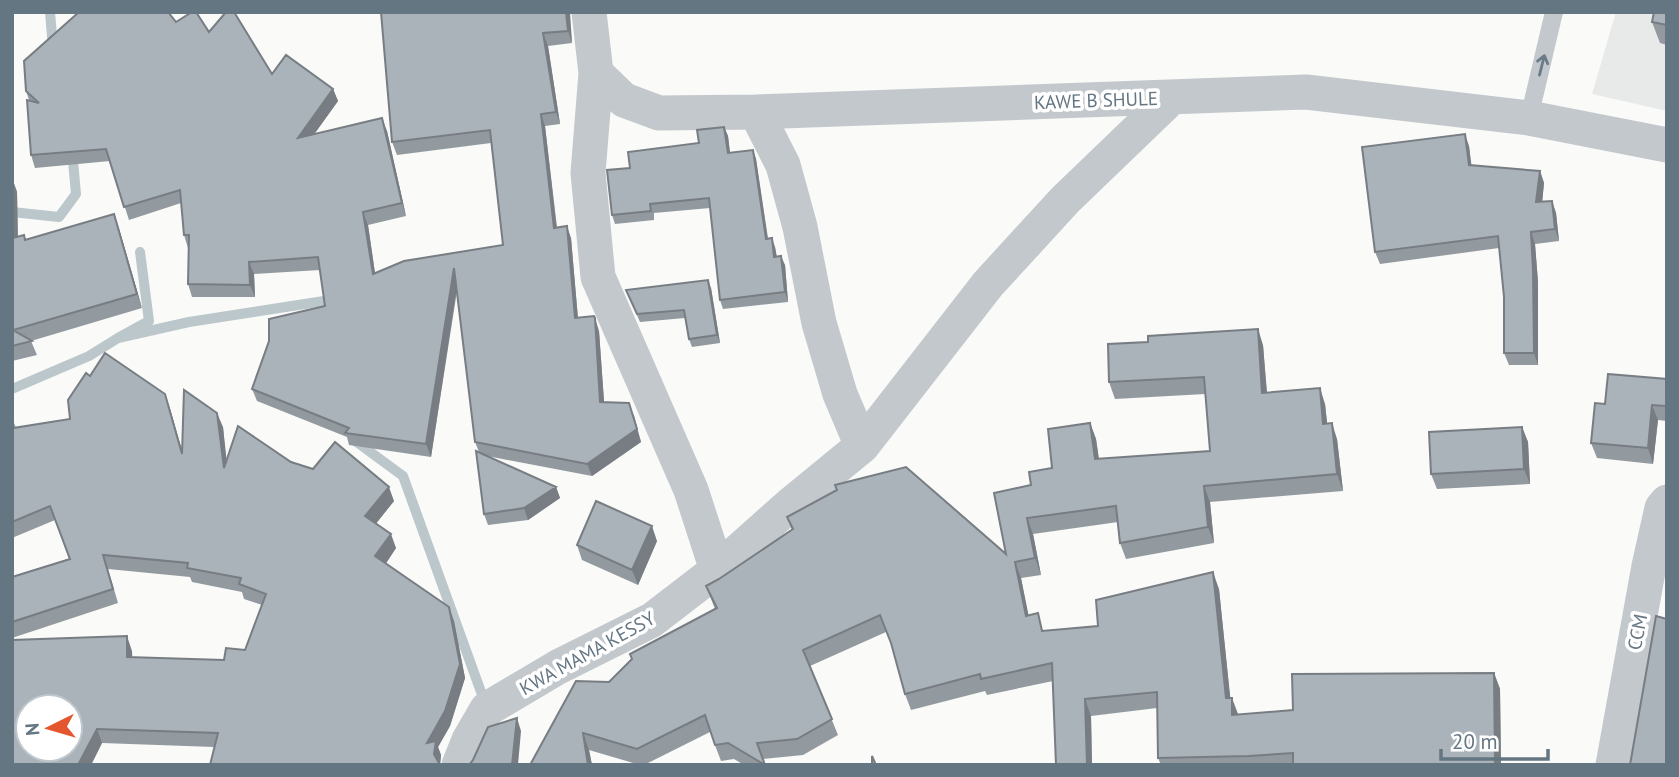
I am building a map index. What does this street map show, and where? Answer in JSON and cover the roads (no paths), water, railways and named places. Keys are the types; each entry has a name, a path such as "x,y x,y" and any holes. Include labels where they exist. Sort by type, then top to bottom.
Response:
{"street":[{"path":"589,12 596,73 588,173 598,277 691,490 717,570"},
{"name":"KAWE B SHULE","path":"596,73 624,100 659,113 757,113 1306,92 1529,118 1667,145"},
{"name":"KWA MAMA KESSY","path":"459,765 469,740 487,709 558,667 652,620 717,570 862,446 988,284 1065,200 1171,97"},
{"path":"757,113 783,165 800,227 819,323 840,394 862,446"},
{"name":"CCM","path":"1613,765 1649,566 1662,508 1667,502"}],"lane":[{"path":"1529,118 1554,12"}],"waterway":[{"path":"50,12 53,48"},
{"path":"12,212 59,217 76,194 72,150"},
{"path":"12,389 89,356 149,321 140,252"},
{"path":"118,338 189,322 337,299"},
{"path":"354,440 403,476 485,703"}]}
